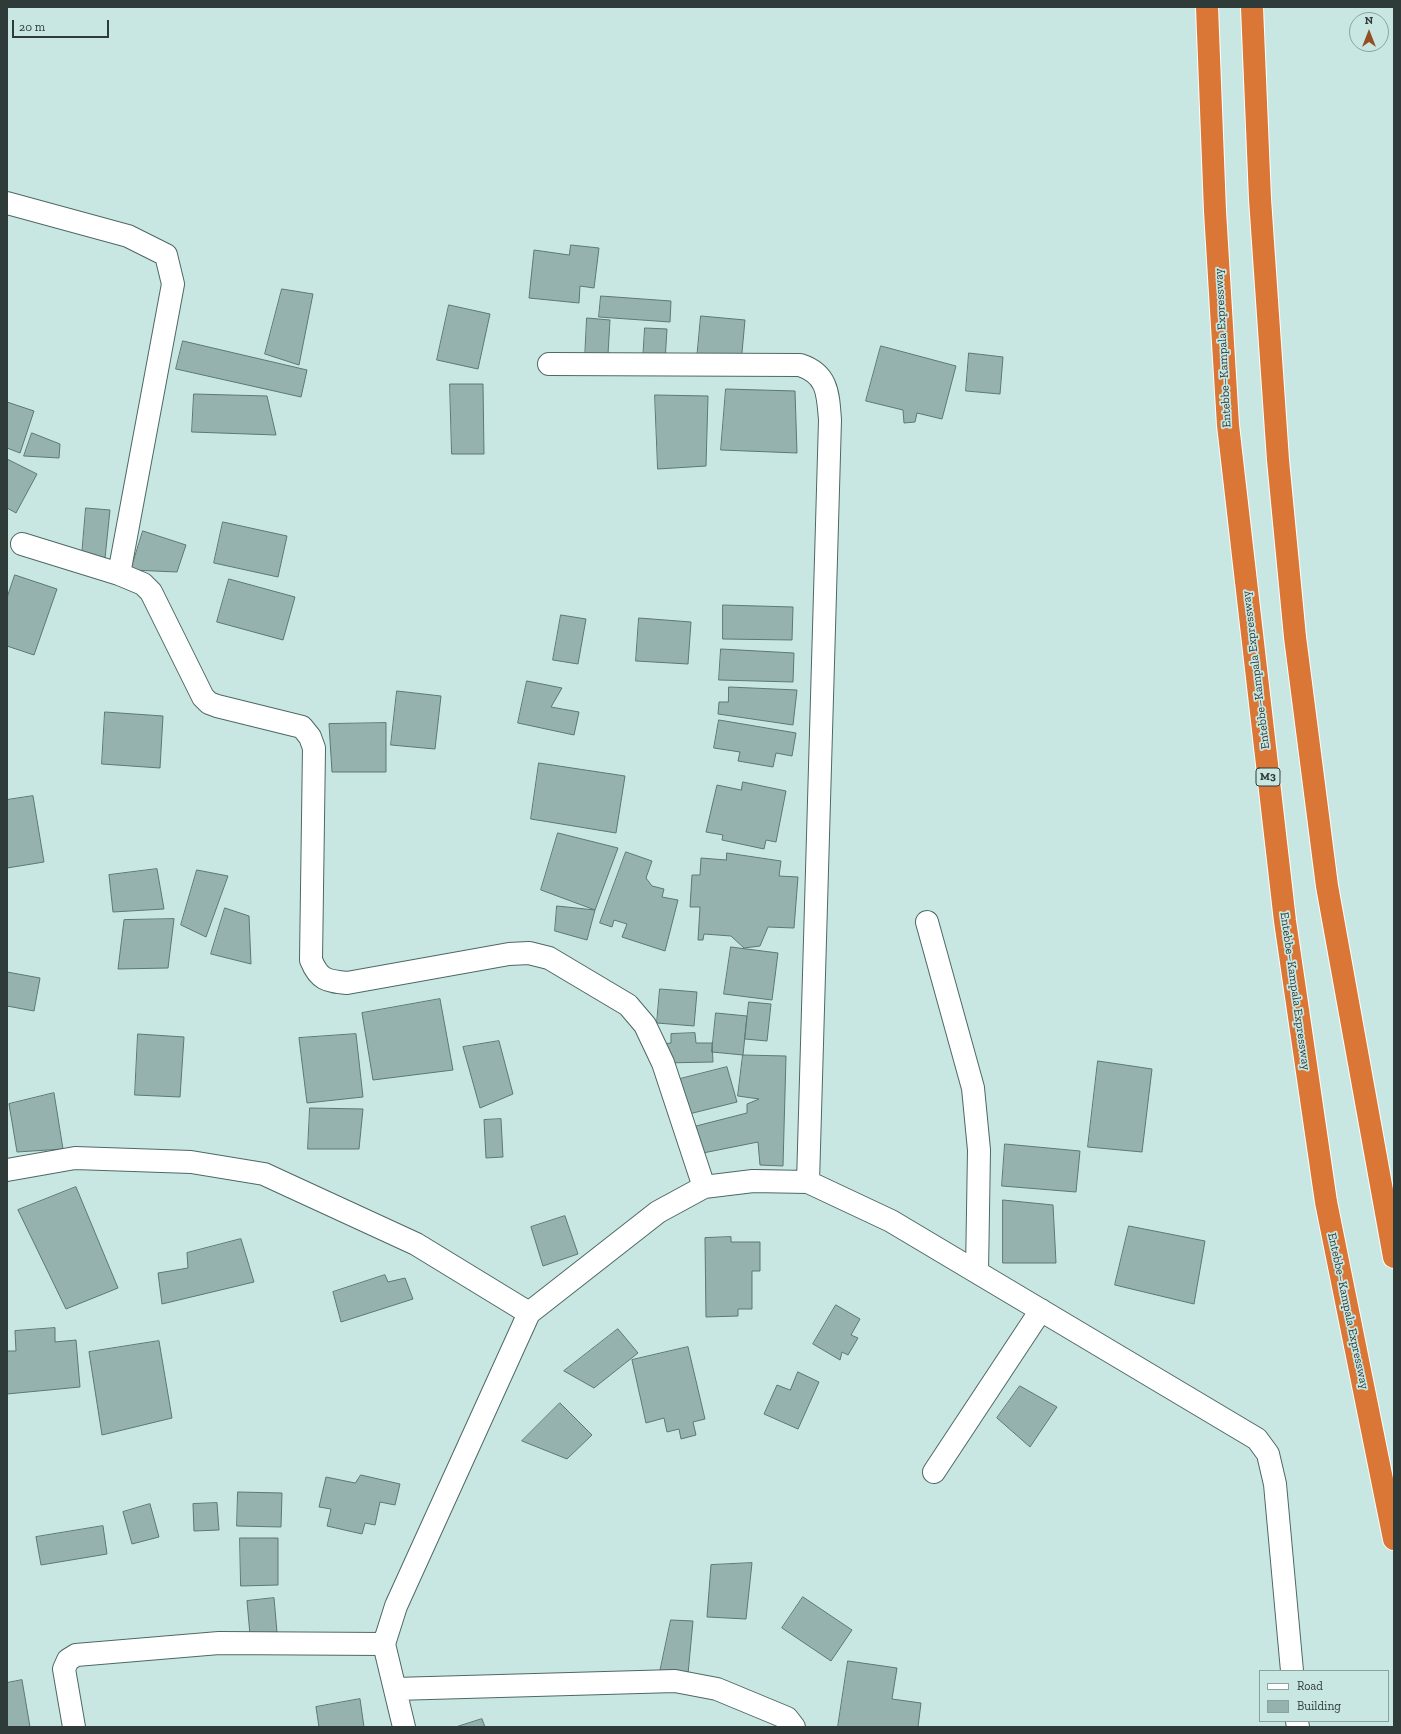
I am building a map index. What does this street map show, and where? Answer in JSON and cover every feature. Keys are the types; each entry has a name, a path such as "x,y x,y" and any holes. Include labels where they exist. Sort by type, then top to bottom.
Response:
{"highway":[{"name":"Entebbe–Kampala Expressway","path":"1207,7 1215,210 1228,425 1285,921 1326,1202 1394,1539"},
{"path":"1252,7 1260,199 1278,460 1295,637 1327,886 1394,1257"}],"street":[{"path":"7,203 128,236 166,255 173,284 119,574"},
{"path":"550,364 800,365 812,369 822,379 828,396 830,428 808,1182"},
{"path":"22,544 119,574 143,584 151,592 203,697 209,703 302,727 310,737 314,748 311,960 316,972 330,981 347,983 509,954 529,953 550,958 628,1005 645,1025 663,1063 704,1187"},
{"path":"927,922 973,1088 980,1150 977,1272"},
{"path":"7,1170 75,1158 191,1162 264,1174 416,1244 529,1313"},
{"path":"404,1727 384,1644 396,1606 529,1313 658,1212 704,1187 753,1181 808,1182 891,1221 1257,1439 1268,1454 1275,1484 1292,1670"},
{"path":"934,1472 1041,1310"},
{"path":"74,1727 64,1669 68,1660 76,1655 220,1643 384,1644"},
{"path":"395,1689 675,1681 717,1689 788,1718 794,1727"}],"building":[{"path":"571,245 599,248 594,288 580,286 579,303 529,298 534,250 569,255"},
{"path":"282,289 313,294 299,365 265,354"},
{"path":"601,296 671,301 670,322 599,317"},
{"path":"449,305 490,314 478,369 437,360"},
{"path":"701,316 745,320 741,363 697,359"},
{"path":"587,318 610,320 608,354 585,358"},
{"path":"645,328 667,329 665,361 643,360"},
{"path":"183,341 307,370 301,397 176,369"},
{"path":"881,346 956,366 942,419 917,413 915,422 904,423 903,410 866,401"},
{"path":"969,353 1003,357 1000,394 966,391"},
{"path":"450,384 483,384 484,454 452,454"},
{"path":"726,389 795,391 797,453 721,450"},
{"path":"194,394 267,396 276,435 192,432"},
{"path":"655,395 708,396 706,466 658,469"},
{"path":"7,402 34,411 20,453 7,448"},
{"path":"32,433 60,444 59,458 24,456"},
{"path":"7,459 37,474 16,513 7,508"},
{"path":"86,508 110,510 105,558 82,555"},
{"path":"223,522 287,536 278,577 214,563"},
{"path":"143,531 186,545 177,572 131,570"},
{"path":"15,575 57,589 34,655 7,646 7,598"},
{"path":"229,579 295,597 283,640 217,622"},
{"path":"723,605 793,607 792,640 723,639"},
{"path":"561,615 586,619 578,664 553,660"},
{"path":"639,618 691,622 688,664 636,661"},
{"path":"721,649 794,653 793,682 719,680"},
{"path":"527,681 562,688 551,707 579,712 574,735 518,723"},
{"path":"729,687 797,690 793,725 718,714 719,702 728,702"},
{"path":"397,691 441,696 435,749 391,745"},
{"path":"105,712 163,716 160,768 102,764"},
{"path":"719,720 796,733 792,756 776,753 773,767 738,761 740,752 714,748"},
{"path":"386,723 386,772 332,772 329,724"},
{"path":"539,763 625,776 616,833 531,819"},
{"path":"743,782 786,791 776,842 766,840 764,849 722,840 723,835 706,832 717,785 741,790"},
{"path":"33,796 44,862 7,868 7,800"},
{"path":"558,833 618,848 595,910 541,890"},
{"path":"626,852 652,861 646,878 652,886 664,889 662,897 678,900 665,951 622,937 627,924 614,920 612,927 600,923"},
{"path":"727,853 781,861 779,876 798,877 794,928 768,927 760,946 744,948 731,936 704,934 703,940 698,940 700,907 690,907 692,875 700,875 701,858 726,860"},
{"path":"157,869 164,909 113,912 109,875"},
{"path":"197,870 228,876 206,937 181,925"},
{"path":"557,906 595,910 587,940 555,931"},
{"path":"225,908 249,916 251,964 211,954"},
{"path":"174,919 168,968 118,969 124,920"},
{"path":"731,947 778,953 772,1000 724,994"},
{"path":"7,972 40,978 34,1011 7,1006"},
{"path":"660,989 697,992 694,1026 657,1023"},
{"path":"440,999 453,1070 373,1080 362,1013"},
{"path":"749,1002 771,1004 767,1041 745,1039"},
{"path":"716,1013 747,1016 743,1055 712,1052"},
{"path":"695,1033 696,1043 712,1043 713,1062 663,1063 663,1044 671,1043 671,1034"},
{"path":"138,1034 184,1037 180,1097 135,1095"},
{"path":"356,1034 363,1097 307,1103 299,1038"},
{"path":"499,1041 513,1094 480,1108 463,1047"},
{"path":"743,1055 786,1056 783,1166 760,1165 758,1142 703,1153 696,1126 747,1113 747,1104 759,1099 738,1096"},
{"path":"1098,1061 1152,1069 1142,1152 1088,1147"},
{"path":"727,1067 737,1102 685,1115 676,1080"},
{"path":"54,1093 63,1149 17,1152 9,1104"},
{"path":"310,1108 363,1109 359,1149 308,1149"},
{"path":"501,1119 503,1157 486,1158 484,1120"},
{"path":"1005,1144 1080,1151 1076,1192 1002,1186"},
{"path":"76,1187 118,1288 66,1309 18,1210"},
{"path":"1003,1200 1053,1205 1056,1263 1003,1263"},
{"path":"565,1216 578,1254 543,1266 531,1227"},
{"path":"1129,1226 1205,1241 1194,1304 1115,1285"},
{"path":"731,1237 731,1242 760,1242 760,1271 752,1271 752,1309 738,1309 738,1316 706,1317 705,1238"},
{"path":"241,1239 254,1282 162,1304 158,1273 188,1268 187,1253"},
{"path":"385,1275 388,1282 405,1278 413,1299 341,1322 333,1292"},
{"path":"836,1305 860,1319 851,1335 858,1338 848,1355 842,1352 840,1360 813,1344"},
{"path":"55,1328 55,1342 76,1340 80,1387 7,1394 7,1351 16,1351 15,1331"},
{"path":"618,1329 638,1353 594,1388 564,1371"},
{"path":"159,1341 172,1418 102,1435 89,1352"},
{"path":"688,1347 705,1419 693,1422 696,1435 681,1439 679,1429 667,1432 664,1418 646,1423 632,1360"},
{"path":"798,1372 819,1382 798,1429 764,1414 777,1385 790,1390"},
{"path":"1020,1386 1057,1407 1030,1447 997,1418"},
{"path":"560,1403 592,1435 567,1459 522,1441"},
{"path":"361,1475 400,1484 395,1505 380,1502 375,1525 365,1523 362,1534 327,1526 331,1509 319,1507 326,1477 355,1483"},
{"path":"238,1492 282,1493 281,1527 237,1526"},
{"path":"217,1503 219,1530 194,1531 193,1504"},
{"path":"150,1504 159,1537 132,1544 123,1512"},
{"path":"103,1526 107,1554 41,1565 36,1537"},
{"path":"240,1538 278,1538 278,1585 241,1586"},
{"path":"752,1563 746,1619 707,1617 711,1565"},
{"path":"803,1597 852,1630 831,1661 782,1628"},
{"path":"274,1598 277,1632 250,1635 247,1601"},
{"path":"671,1620 693,1621 688,1674 660,1672"},
{"path":"848,1661 897,1668 892,1699 921,1703 918,1727 838,1727"},
{"path":"22,1680 30,1727 7,1727 7,1683"},
{"path":"360,1699 364,1727 319,1727 316,1707"},
{"path":"482,1719 485,1727 456,1727"}]}
